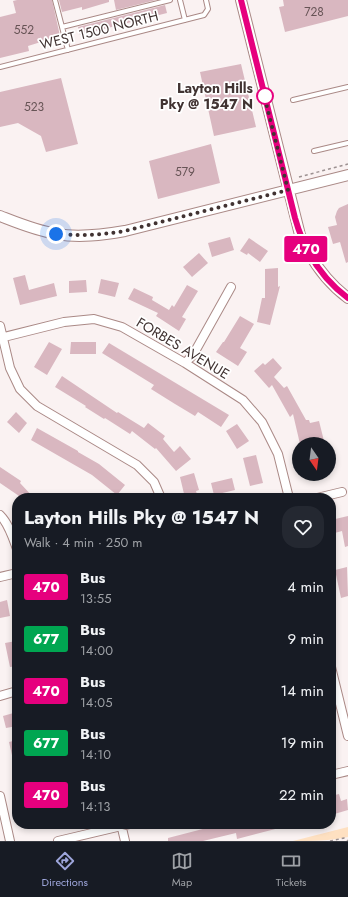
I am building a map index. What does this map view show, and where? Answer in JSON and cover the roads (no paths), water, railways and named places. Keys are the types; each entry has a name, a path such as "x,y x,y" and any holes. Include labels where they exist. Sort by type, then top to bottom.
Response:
{"street":[{"path":"241,0 298,230 308,253 326,278 348,298"},
{"path":"0,216 18,224 56,234 77,236 98,235 125,231 348,175"},
{"path":"185,362 193,355 231,287"},
{"name":"FORBES AVENUE","path":"1,338 64,322 94,319 122,327 185,362 243,400 262,422 278,454 288,493"},
{"path":"0,326 1,338 6,348 10,368 20,389 37,406 137,465 154,482 159,493"},
{"path":"336,493 342,492"},
{"path":"0,515 4,518 12,534"},
{"path":"0,577 12,574"},
{"path":"336,687 348,736"},
{"path":"0,696 12,692"},
{"path":"336,775 348,771"},
{"path":"0,796 10,841"},
{"path":"58,841 108,829"},
{"path":"124,829 126,841"}],"lane":[{"path":"55,0 68,50"},
{"path":"62,27 170,0"},
{"path":"180,0 185,20"},
{"name":"WEST 1500 NORTH","path":"0,67 204,15 208,9 207,0"},
{"path":"293,100 348,86"},
{"path":"314,152 348,143"}],"place":[{"name":"Layton Hills Pky @ 1547 N","path":"265,96"}]}
